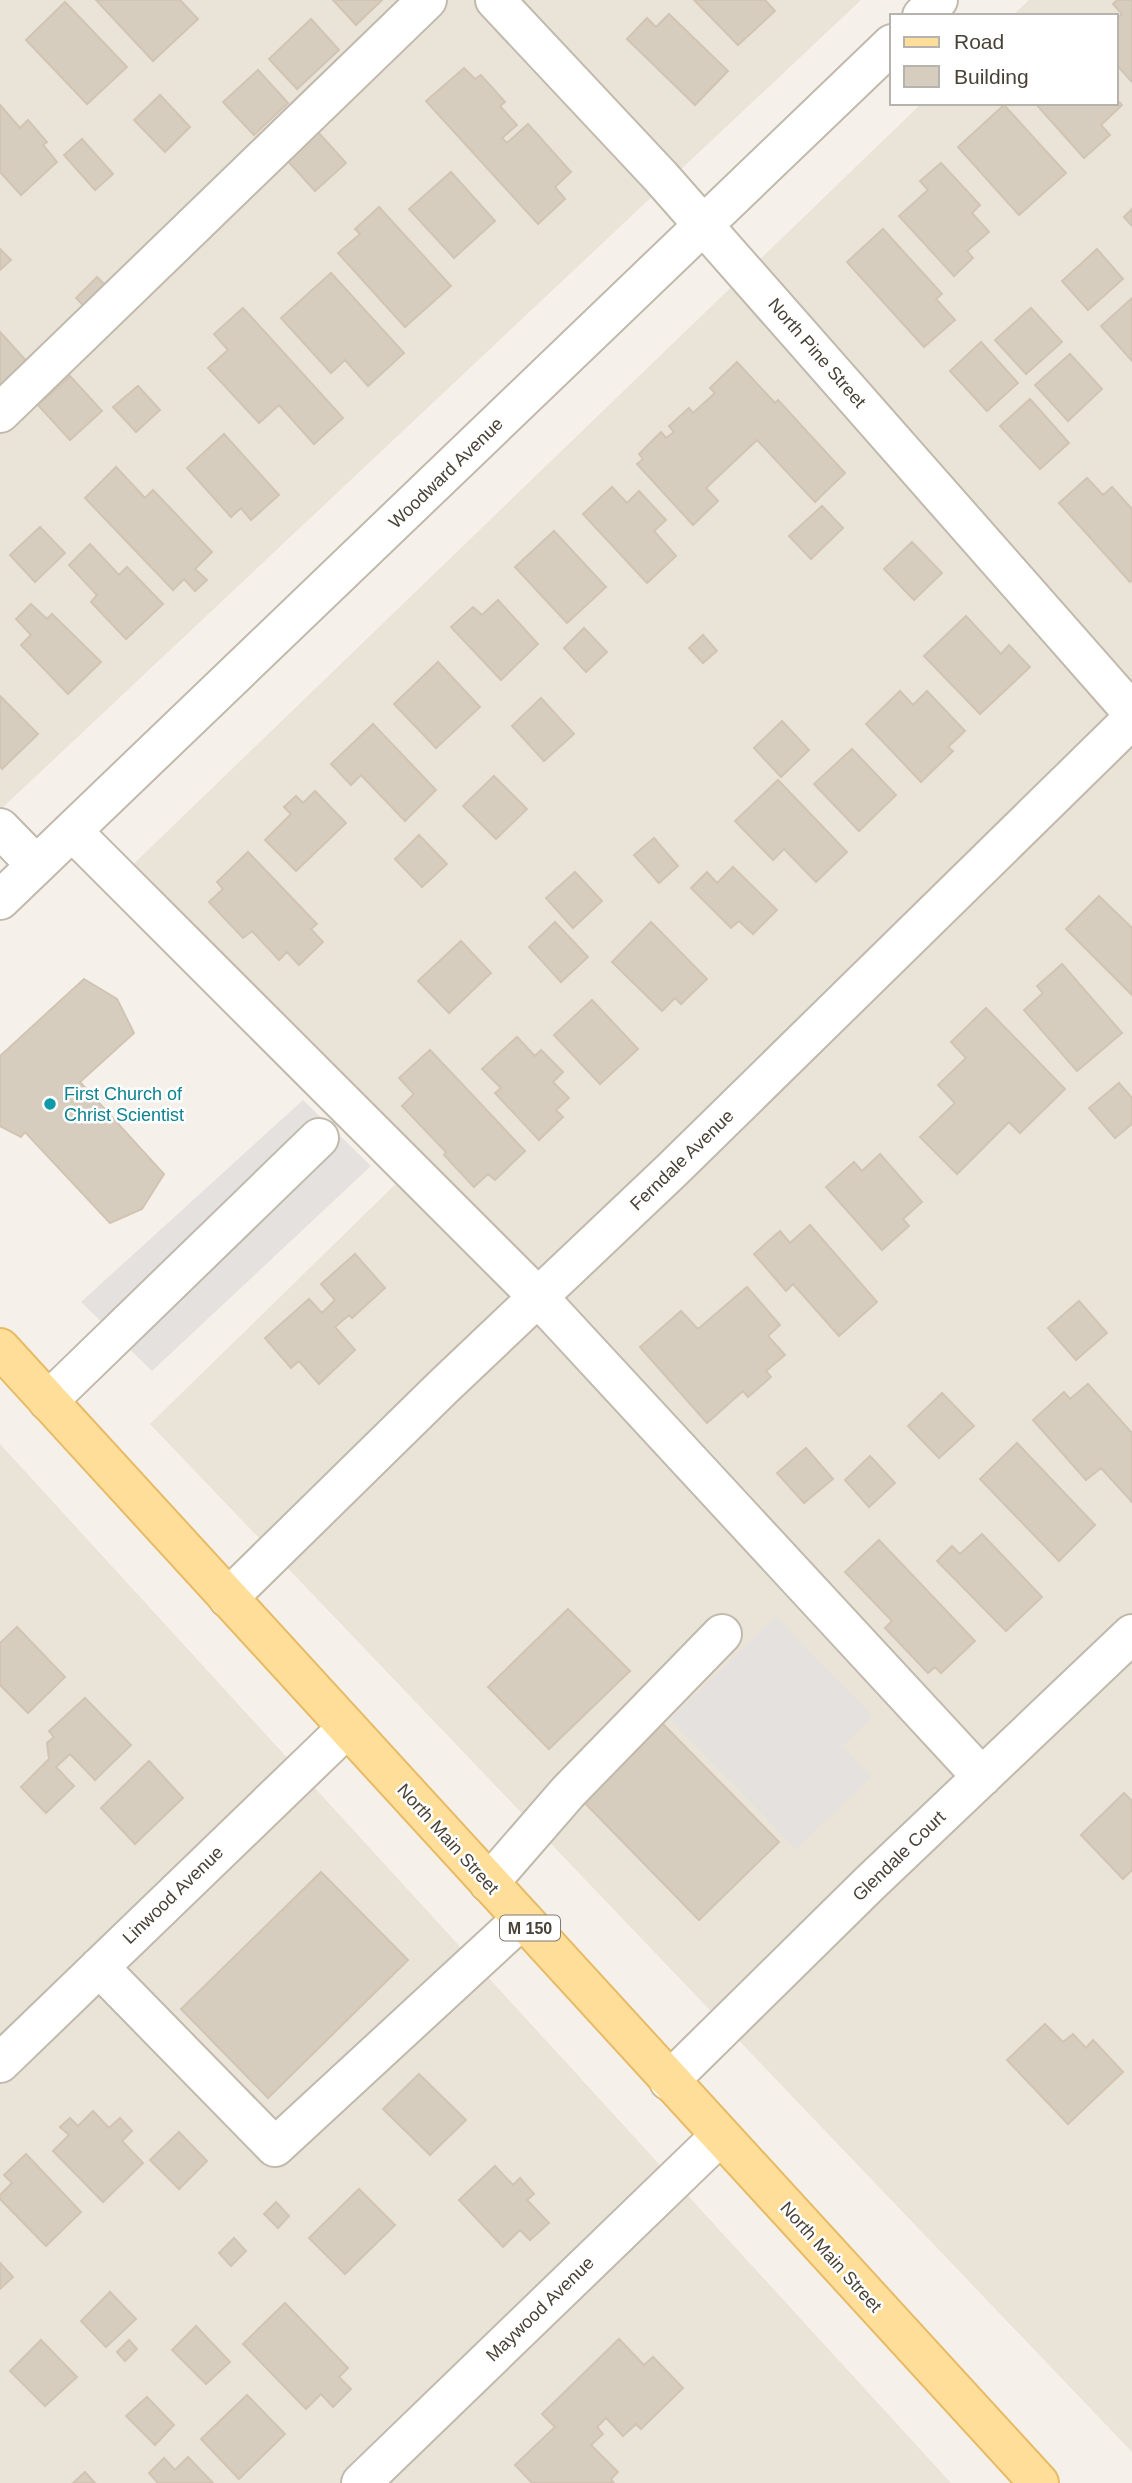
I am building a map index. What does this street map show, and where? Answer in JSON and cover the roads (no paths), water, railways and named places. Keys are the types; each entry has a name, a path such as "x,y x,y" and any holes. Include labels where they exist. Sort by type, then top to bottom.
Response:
{"main road":[{"name":"North Main Street","path":"0,1348 1039,2483"}],"street":[{"path":"0,413 427,0"},
{"name":"North Pine Street","path":"495,0 660,176 1132,712"},
{"path":"924,14 938,0"},
{"name":"Woodward Avenue","path":"0,901 890,46"},
{"name":"Ferndale Avenue","path":"228,1598 672,1170 1132,719"},
{"path":"0,828 36,865"},
{"path":"72,831 538,1297 982,1777"},
{"path":"48,1401 318,1138"},
{"path":"489,1883 568,1792 722,1634"},
{"name":"Glendale Court","path":"669,2081 1132,1634"},
{"name":"Linwood Avenue","path":"0,2063 347,1728"},
{"path":"99,1967 275,2147 522,1920"},
{"name":"Maywood Avenue","path":"361,2483 720,2136"}],"place":[{"name":"First Church of Christ Scientist","path":"50,1104"}]}
